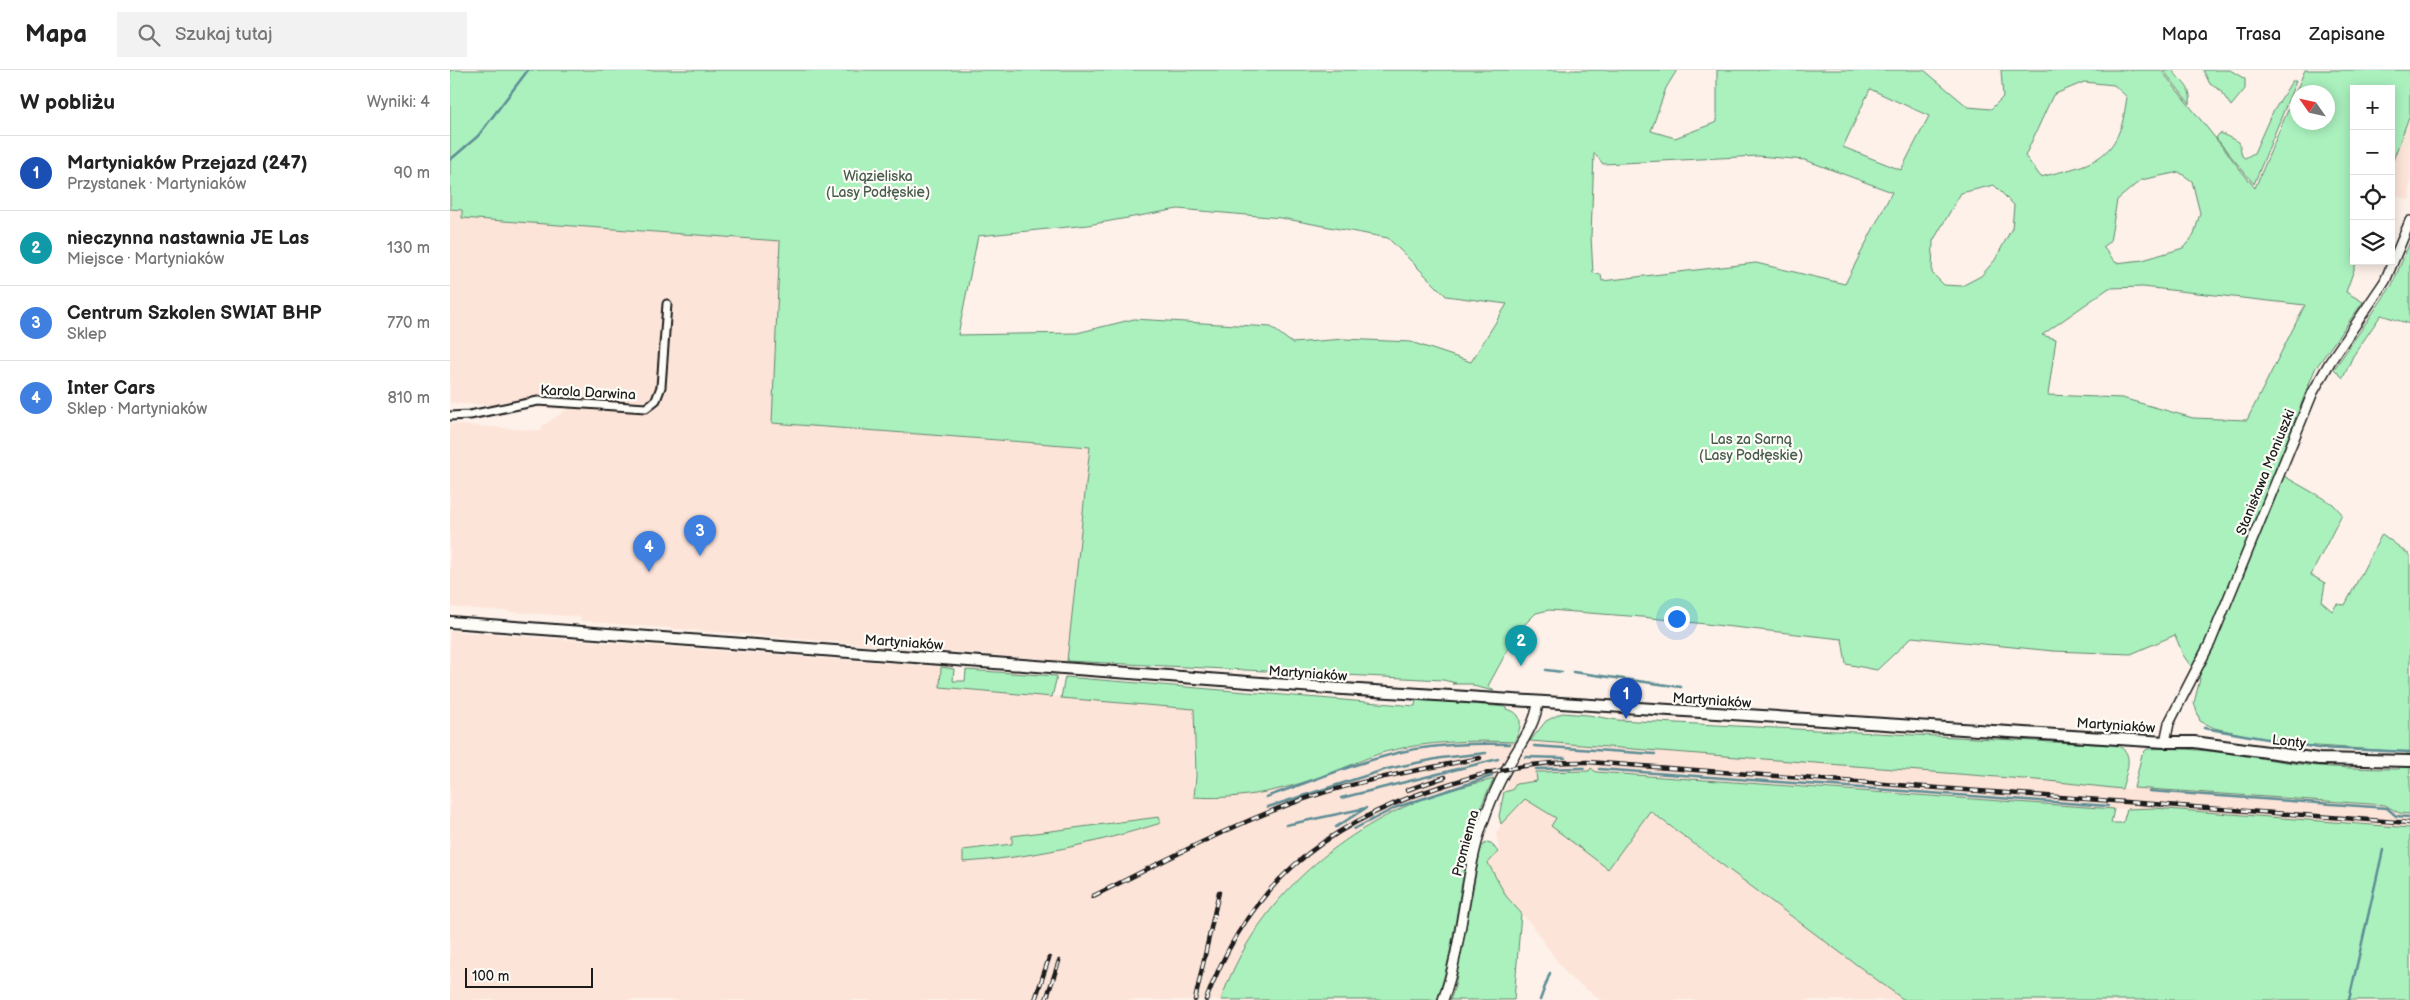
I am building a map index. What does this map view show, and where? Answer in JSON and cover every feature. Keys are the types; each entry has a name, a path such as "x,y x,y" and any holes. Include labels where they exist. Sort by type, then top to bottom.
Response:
{"main road":[{"name":"Martyniaków","path":"450,622 1538,703 2165,742"},
{"name":"Lonty","path":"2165,742 2202,743 2319,759 2410,761"}],"street":[{"name":"Stanisława Moniuszki","path":"2165,742 2169,723 2210,643 2313,392 2330,362 2385,281 2410,221"},
{"name":"Karola Darwina","path":"450,416 470,415 538,400 646,408 656,400 661,387 667,304"},
{"name":"Promienna","path":"1443,1000 1454,962 1471,862 1482,826 1497,787 1535,718 1538,703"}],"shaded area":[{"path":"2410,114 2409,200 2395,195 2395,155"},
{"path":"450,209 462,210 462,217 780,241 772,423 1091,447 1067,661 581,621 581,617 450,607 450,424 541,431 542,426 568,409 450,403"},
{"path":"450,631 941,667 940,687 1194,708 1194,797 1354,763 1405,748 1462,740 1515,742 1494,779 1429,797 1394,812 1342,842 1309,868 1284,893 1257,927 1236,964 1221,1000 450,1000"},
{"path":"1530,741 2049,781 2122,789 2149,788 2385,805 2399,813 2410,814 2410,828 2154,808 2114,809 1597,772 1904,1000 1601,1000 1568,976 1530,923 1506,896 1488,863 1499,850 1496,834 1501,824 1525,799 1589,772 1536,772 1537,781 1504,792 1511,774"}],"green space":[{"path":"450,70 1677,70 1666,88 1651,131 1675,138 1717,122 1717,70 1924,70 1968,107 1991,109 2003,97 2001,70 2161,70 2255,188 2290,105 2290,130 2335,130 2335,85 2299,85 2305,70 2410,70 2410,114 2395,155 2395,85 2350,85 2350,265 2356,265 2346,292 2363,302 2315,369 2275,471 2333,504 2342,514 2311,575 2325,583 2322,602 2332,611 2337,604 2345,605 2382,534 2410,555 2410,814 2399,813 2385,805 2134,788 2142,754 2147,749 2187,749 2307,765 2388,769 2399,769 2408,752 2287,744 2214,728 2200,721 2194,703 2200,679 2183,655 2175,635 2131,654 2053,651 1912,637 1877,670 1846,664 1842,639 1642,617 1549,610 1536,613 1518,631 1488,686 1494,691 1473,686 1473,684 1452,684 1456,683 1443,680 1067,661 1090,447 772,423 780,241 462,218 462,210 450,209","holes":["2084,82 2114,85 2127,97 2119,132 2106,152 2087,164 2041,177 2025,156 2053,95","1870,89 1929,116 1901,170 1843,147","1594,153 1603,164 1758,156 1805,160 1892,192 1845,284 1756,263 1602,281 1601,275 1593,273 1591,236","2179,172 2192,181 2200,213 2194,235 2183,248 2143,260 2116,263 2103,247 2110,242 2117,200 2141,180","1994,185 2014,205 2012,228 1995,260 1981,276 1962,286 1944,285 1932,273 1933,241 1961,193","1178,209 1281,218 1388,238 1446,296 1507,304 1471,362 1411,342 1344,339 1292,343 1271,327 1134,319 1077,333 958,335 978,236 1088,225","2143,287 2305,305 2247,420 2193,418 2122,398 2048,395 2056,339 2042,335 2109,288"]},
{"path":"2163,70 2172,70 2185,85 2188,89 2190,104"},
{"path":"2203,70 2230,70 2245,79 2245,89 2231,106 2220,90 2210,84"},
{"path":"2292,81 2296,81 2294,85 2290,85 2290,96 2254,184 2216,138 2220,133 2239,142 2242,156 2245,158 2254,153 2270,117"},
{"path":"2410,242 2410,324 2381,315 2353,356 2343,378 2334,369 2392,285"},
{"path":"941,667 954,669 953,681 965,681 966,670 1057,676 1052,697 940,687"},
{"path":"1065,677 1415,706 1416,699 1506,707 1506,709 1517,714 1520,727 1514,742 1466,741 1433,743 1401,748 1367,758 1299,784 1239,796 1194,797 1196,776 1194,709 1061,698"},
{"path":"1562,713 1617,720 2114,745 2126,752 2128,762 2122,789 2049,781 1530,741 1546,721"},
{"path":"1591,768 1596,772 2114,809 2111,823 2123,823 2127,809 2154,808 2410,828 2410,1000 1904,1000 1650,811 1608,869 1551,826 1556,818 1525,799 1501,824 1499,816 1504,792 1512,790 1516,784 1537,781 1536,772 1589,771"},
{"path":"1494,779 1482,805 1473,832 1445,973 1437,1000 1221,1000 1236,965 1254,933 1276,903 1302,876 1330,852 1361,830 1393,812 1428,797"},
{"path":"1159,817 1161,823 1088,843 1013,857 963,862 963,850 1012,844 1012,836"},
{"path":"1487,842 1491,843 1498,852 1488,863 1506,896 1521,913 1514,1000 1450,1000 1455,986 1481,847"}],"waterway":[{"path":"450,160 478,136 528,70"},
{"path":"1546,670 1562,672"},
{"path":"1573,672 1681,687"},
{"path":"2204,728 2318,748 2410,752"},
{"path":"1266,797 1358,764 1396,753 1463,744 1510,744"},
{"path":"1534,746 1655,754"},
{"path":"1268,807 1387,769 1441,758 1486,753"},
{"path":"1525,757 1565,758"},
{"path":"1341,798 1498,759"},
{"path":"1536,769 1584,768"},
{"path":"1599,769 2108,806"},
{"path":"1354,829 1397,807 1492,776"},
{"path":"2149,791 2387,808 2396,816 2410,817"},
{"path":"1286,825 1366,808 1336,827"},
{"path":"2349,1000 2383,850"},
{"path":"1540,1000 1550,973"}],"railway":[{"path":"1093,896 1227,830 1310,797 1416,770 1480,758"},
{"path":"1206,1000 1223,960 1244,924 1267,893 1294,865 1325,841 1358,821 1395,803 1474,777 1530,765 1588,762 2410,823"},
{"path":"1407,790 1445,777"},
{"path":"1195,1000 1219,892"},
{"path":"1035,1000 1049,958"},
{"path":"1046,1000 1059,961"}],"place":[{"name":"Centrum Szkolen SWIAT BHP","path":"700,556"},
{"name":"Inter Cars","path":"649,572"},
{"name":"nieczynna nastawnia JE Las","path":"1521,666"},
{"name":"Martyniaków Przejazd (247)","path":"1626,719"}],"park label":[{"name":"Wiązieliska (Lasy Podłęskie)","path":"878,184"},
{"name":"Las za Sarną (Lasy Podłęskie)","path":"1751,448"}]}
